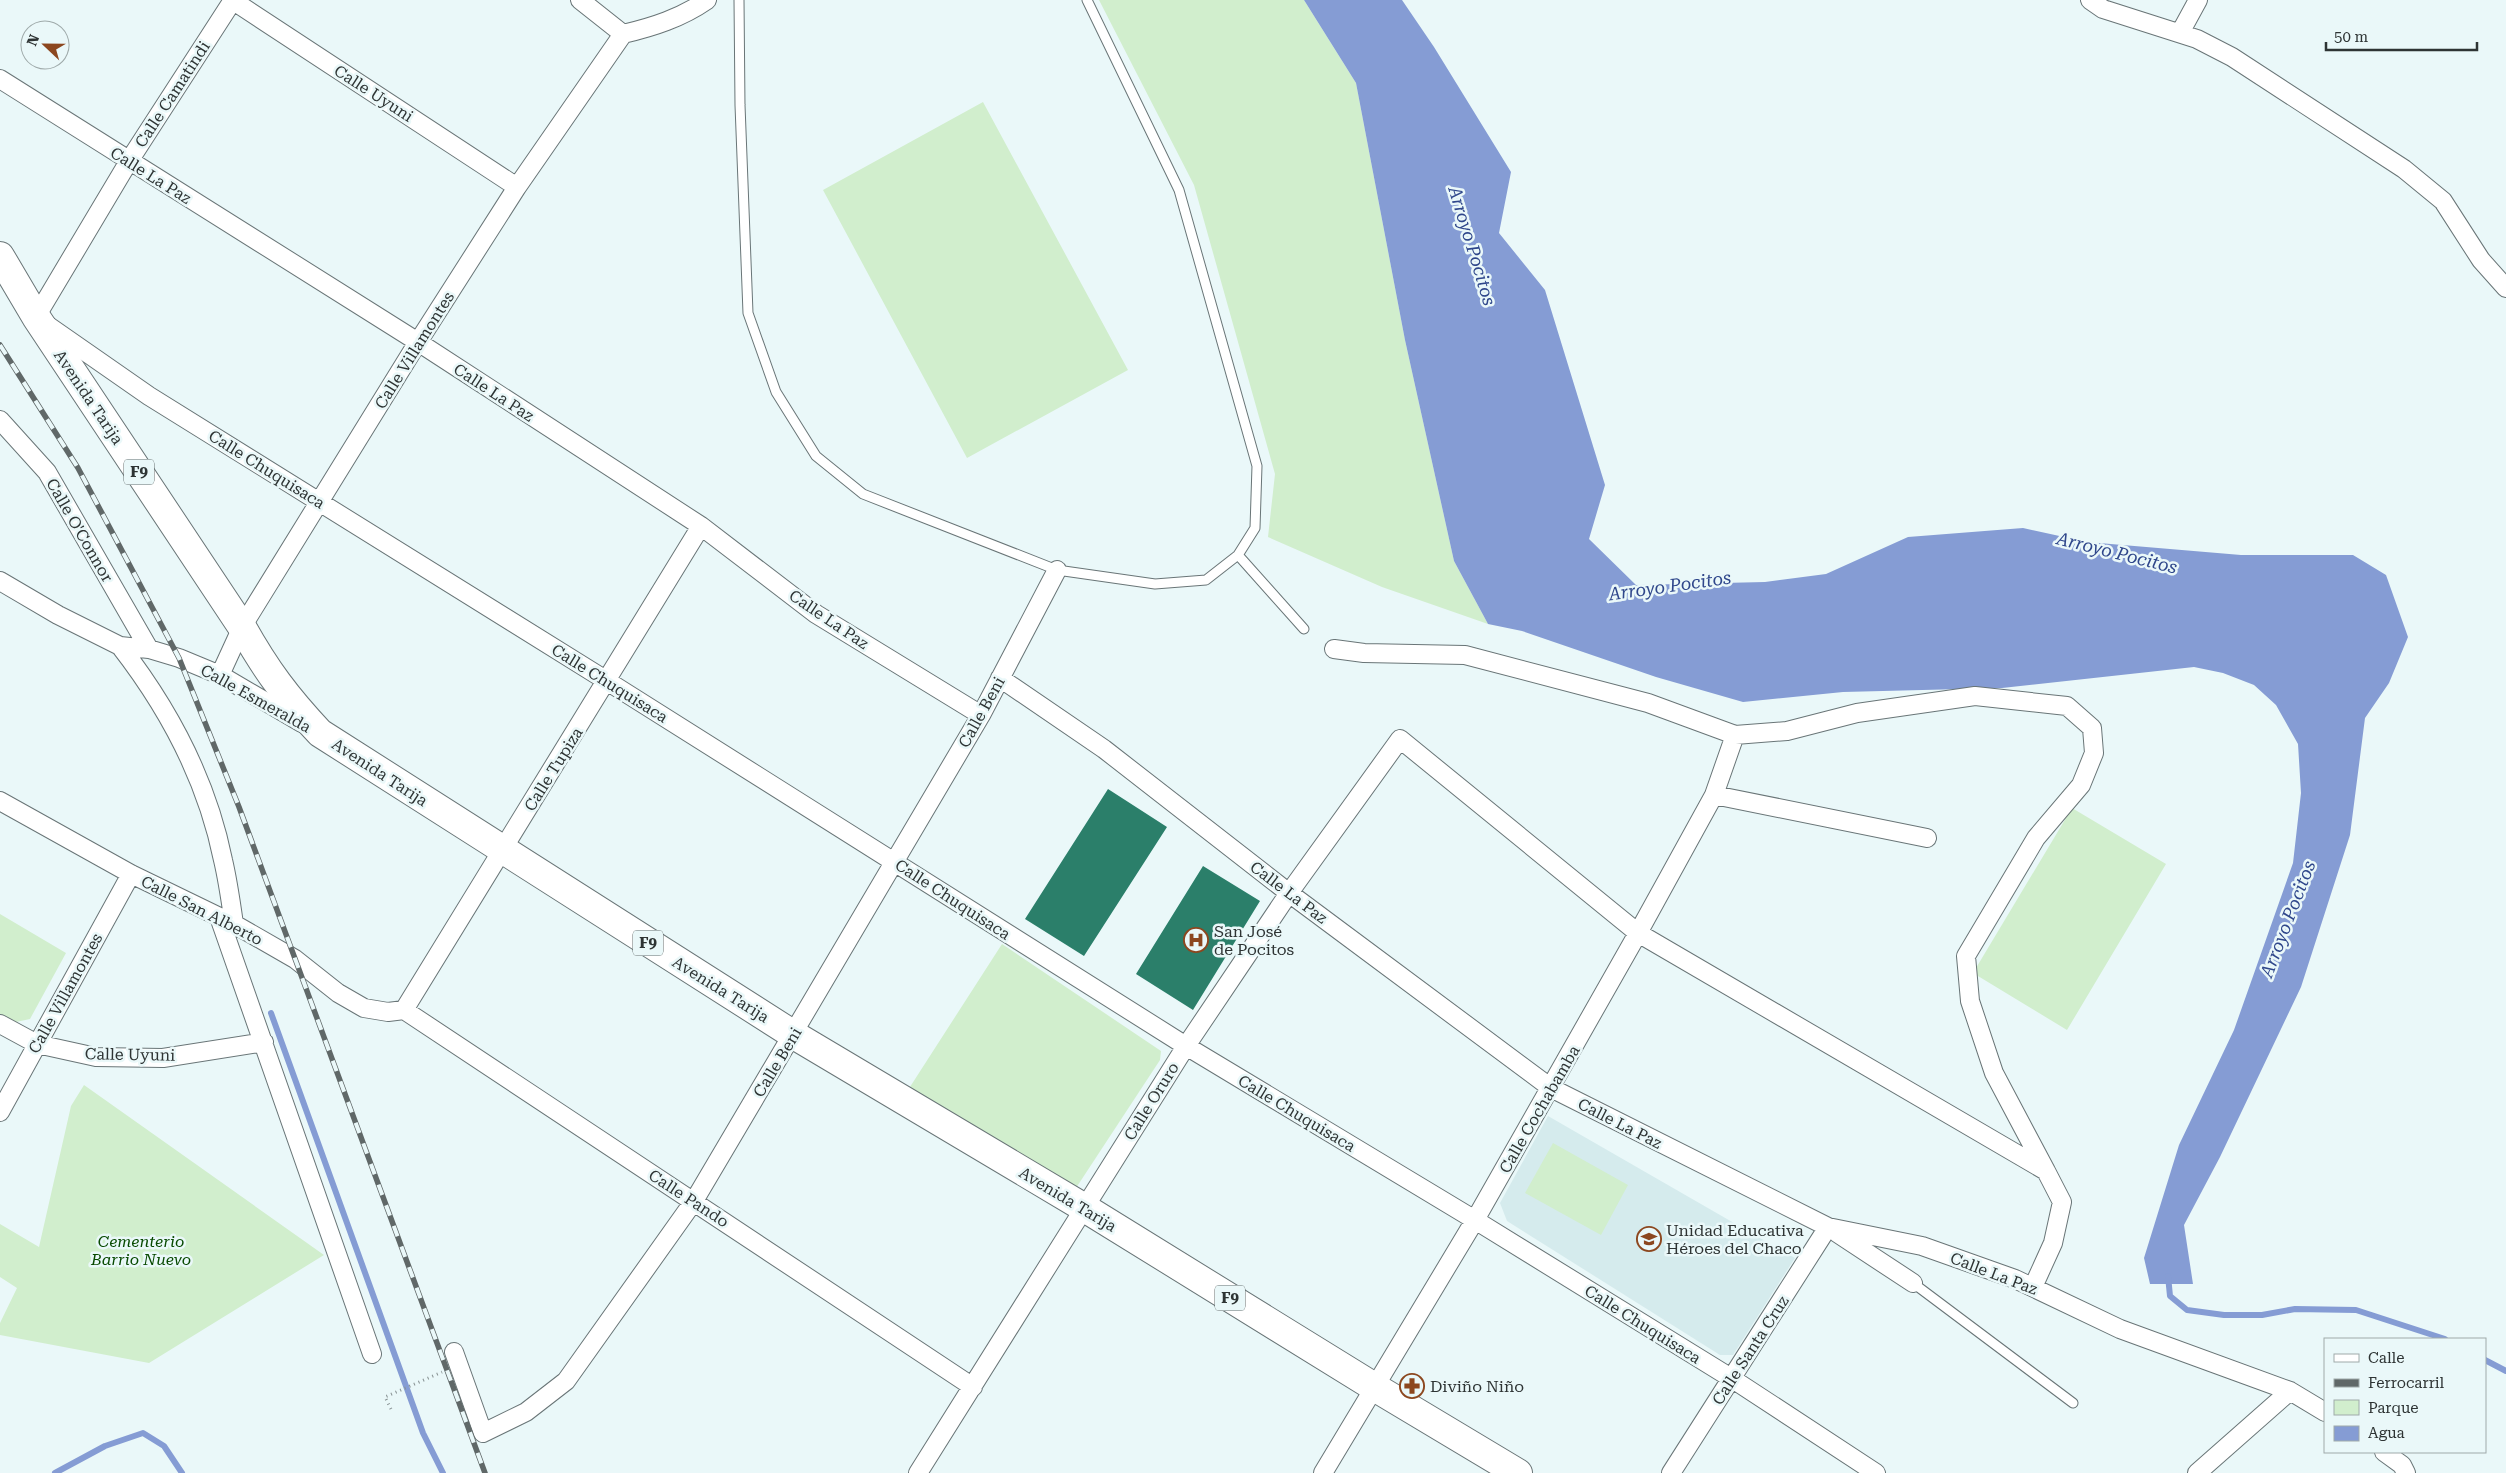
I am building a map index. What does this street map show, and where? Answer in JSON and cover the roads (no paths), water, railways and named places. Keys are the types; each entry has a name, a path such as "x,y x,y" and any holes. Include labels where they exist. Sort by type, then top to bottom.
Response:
{"highway":[{"name":"Avenida Tarija","path":"0,256 36,316 242,628 264,666 287,699 320,733 794,1035 1083,1208 1518,1473"}],"street":[{"name":"Calle Camatindi","path":"36,316 129,161 232,0"},
{"name":"Calle Uyuni","path":"232,0 517,187"},
{"path":"580,0 623,34 655,26 689,12 707,0"},
{"path":"2090,0 2103,9 2197,39 2232,57 2404,169 2443,201 2481,260 2506,288"},
{"path":"2180,33 2198,0"},
{"name":"Calle Villamontes","path":"220,675 242,628 418,342 517,187 623,34"},
{"name":"Calle La Paz","path":"0,79 418,342 701,526 816,614 981,714"},
{"name":"Calle Chuquisaca","path":"0,276 36,316 149,396 607,681 1186,1046 1475,1220 1731,1378 1876,1473"},
{"name":"Calle O'Connor","path":"0,420 47,472 149,649"},
{"name":"Calle Tupiza","path":"404,1010 701,526"},
{"name":"Calle Beni","path":"454,1352 483,1433 526,1412 566,1381 694,1201 794,1035 981,714 1057,570"},
{"name":"Calle Esmeralda","path":"0,581 120,646 149,649 179,658 220,675 320,733"},
{"path":"120,646 145,679 173,724 198,777 223,859 227,921 264,1042 372,1354"},
{"path":"1334,649 1364,653 1465,655 1648,703 1736,735 1786,731 1857,713 1975,696 2067,706 2092,728 2094,754 2081,785 2036,838 1966,956 1970,1001 1994,1074 2062,1202 2054,1243 2033,1287"},
{"name":"Calle La Paz","path":"1000,678 1104,749 1289,893 1551,1088 1828,1227 1922,1246 2015,1279 2120,1329 2290,1391 2324,1411"},
{"name":"Calle Cochabamba","path":"1323,1473 1376,1388 1475,1220 1638,933 1714,795 1736,735"},
{"name":"Calle Oruro","path":"918,1473 1186,1046 1289,893 1400,740 1638,933"},
{"path":"1714,795 1926,838"},
{"name":"Calle San Alberto","path":"0,801 131,874 227,921 295,959 338,993 364,1008 388,1012 404,1010"},
{"name":"Calle Villamontes","path":"0,1112 131,874"},
{"path":"1638,933 2046,1170"},
{"name":"Calle Pando","path":"404,1010 973,1387"},
{"name":"Calle Uyuni","path":"0,1024 37,1044 96,1057 163,1058 264,1042"},
{"path":"1828,1227 1913,1282"},
{"name":"Calle Santa Cruz","path":"1671,1473 1828,1227"},
{"path":"2197,1473 2290,1391"},
{"path":"2385,1453 2402,1465 2406,1473"}],"lane":[{"path":"739,0 740,105 748,313 776,392 816,456 863,494 1057,570 1155,584 1206,580 1238,555 1255,528 1257,466 1179,190 1087,0"},
{"path":"1238,555 1304,629"},
{"path":"1913,1282 2073,1402"}],"water":[{"path":"1304,0 1402,0 1434,47 1511,172 1499,233 1545,290 1605,485 1589,539 1636,585 1765,582 1826,574 1908,537 2023,528 2087,542 2241,555 2353,555 2386,575 2408,637 2389,683 2365,718 2350,835 2301,987 2220,1157 2184,1225 2193,1284 2150,1284 2144,1258 2179,1145 2234,1030 2293,863 2301,793 2298,744 2276,705 2254,685 2223,673 2194,667 2002,688 1843,692 1743,702 1656,677 1522,631 1488,624 1454,561 1405,340 1356,83"}],"waterway":[{"path":"271,1013 423,1433 443,1473"},
{"name":"Arroyo Pocitos","path":"2168,1276 2170,1296 2187,1310 2224,1315 2262,1315 2295,1309 2356,1310 2442,1338"},
{"name":"Arroyo Pocitos","path":"2486,1361 2506,1371"},
{"path":"55,1473 105,1446 143,1433 164,1446 182,1473"}],"railway":[{"path":"0,345 78,468 179,658 239,807 485,1473"}],"place":[{"name":"San José de Pocitos","path":"1196,940"},
{"name":"Unidad Educativa Héroes del Chaco","path":"1649,1239"},
{"name":"Diviño Niño","path":"1412,1386"}],"park label":[{"name":"Cementerio Barrio Nuevo","path":"141,1250"}]}
